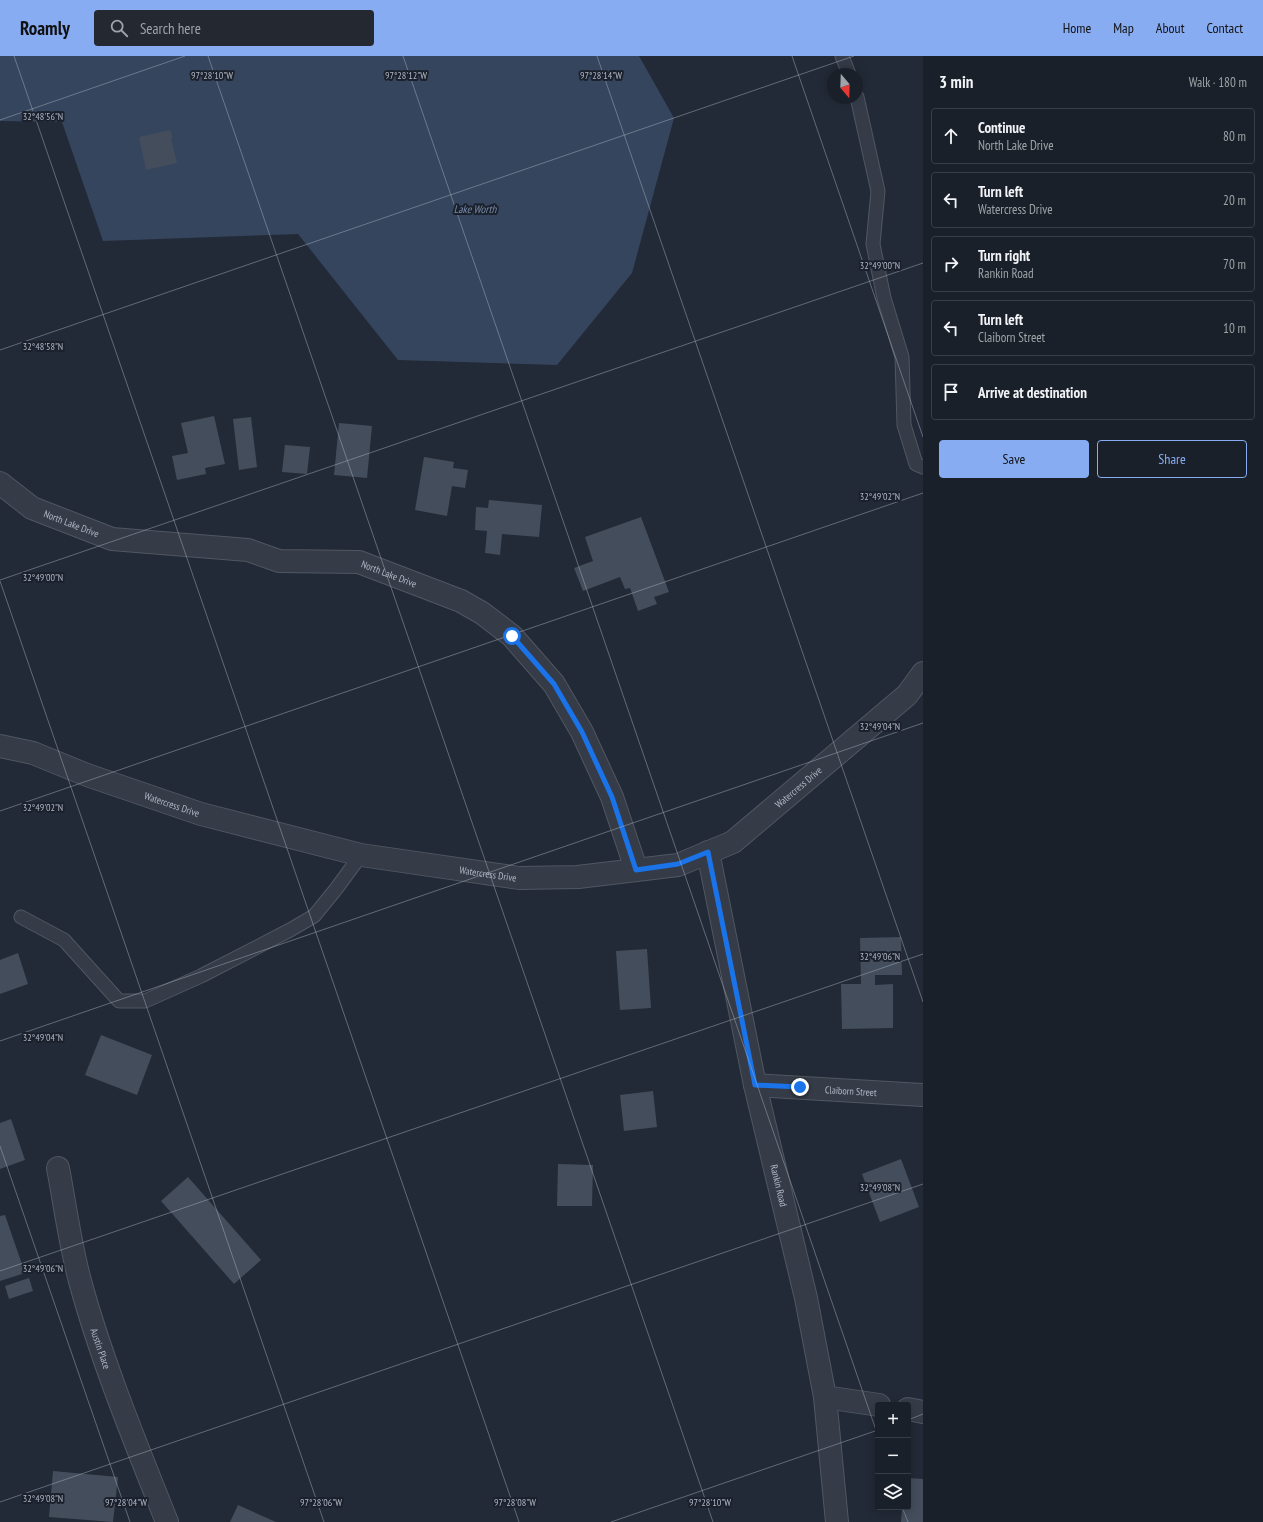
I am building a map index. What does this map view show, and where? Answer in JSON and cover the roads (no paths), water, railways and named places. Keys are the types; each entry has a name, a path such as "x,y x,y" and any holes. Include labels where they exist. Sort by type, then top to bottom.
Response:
{"street":[{"name":"North Lake Drive","path":"0,484 32,508 112,539 248,550 279,561 359,562 461,601 482,613 512,636 554,684 582,732 612,797 636,870"},
{"name":"Watercress Drive","path":"0,746 33,753 86,775 201,814 361,855 519,878 578,877 678,864 733,842 907,695 923,673"},
{"name":"Rankin Road","path":"708,852 755,1085 806,1298 825,1397 837,1522"},
{"name":"Claiborn Street","path":"755,1085 918,1092"},
{"name":"Austin Place","path":"58,1168 78,1273 95,1334 143,1463 167,1522"},
{"path":"825,1397 875,1404"},
{"path":"911,1410 923,1412"}],"lane":[{"path":"842,56 847,68"},
{"path":"859,104 878,190 873,244 884,298 902,357 904,425 916,464 923,468"},
{"path":"21,918 64,940 119,1001 145,1001 201,976 314,916 361,855"}],"water":[{"name":"Lake Worth","path":"0,56 639,56 674,118 632,273 557,365 398,360 298,234 103,241 62,122 0,121"}]}
